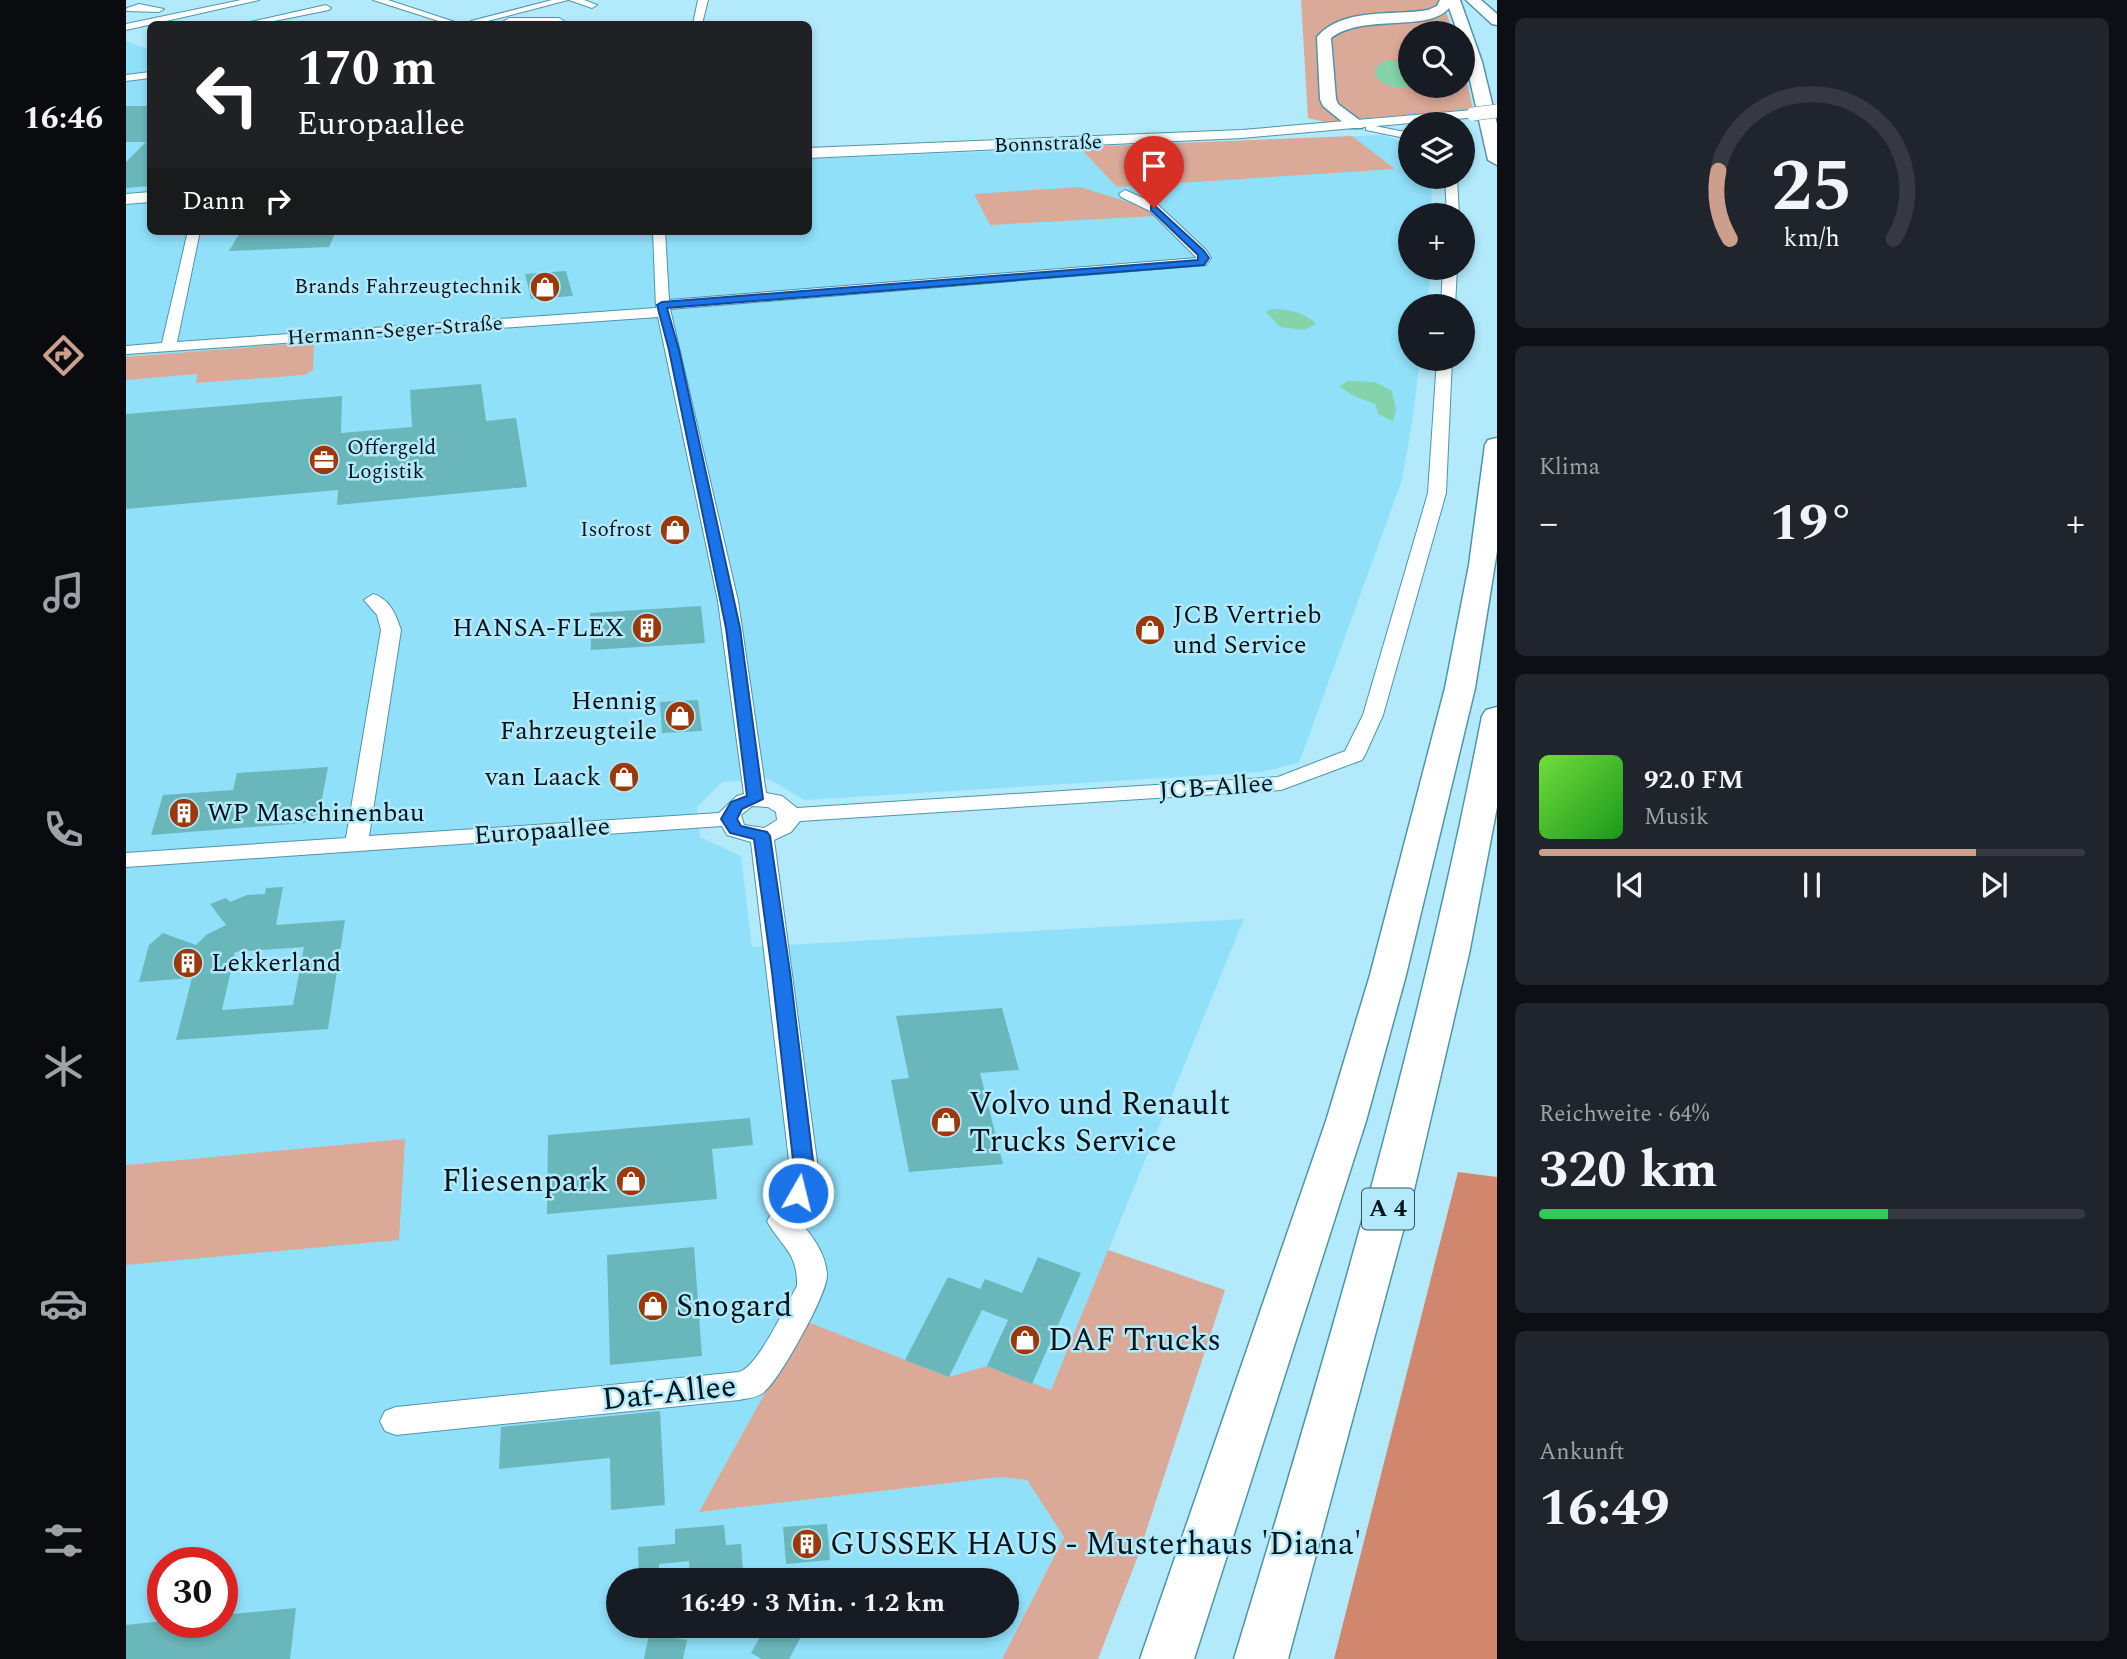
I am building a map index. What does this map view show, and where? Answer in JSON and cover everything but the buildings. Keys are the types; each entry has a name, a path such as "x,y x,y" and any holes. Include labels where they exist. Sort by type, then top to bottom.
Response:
{"highway":[{"path":"1363,126 1331,106 1328,99 1324,37 1331,29 1346,24 1432,13 1442,9 1447,0"},
{"path":"1453,0 1475,62 1497,160"},
{"path":"1472,0 1497,21"},
{"path":"1472,0 1481,26"},
{"name":"A 4","path":"1167,1659 1346,1121 1388,975 1460,688 1482,565 1497,444"},
{"name":"A 4","path":"1261,1659 1392,1196 1439,1003 1497,716"}],"main road":[{"name":"Bonnstraße","path":"812,153 1154,139 1363,126 1497,111"}],"street":[{"path":"147,9 203,0"},
{"path":"155,21 254,0"},
{"path":"262,21 326,8 309,0"},
{"path":"378,0 446,21"},
{"path":"395,6 423,0"},
{"path":"486,21 563,0"},
{"path":"574,0 592,5"},
{"path":"698,21 703,0"},
{"path":"126,3 191,21"},
{"path":"235,4 278,18"},
{"path":"486,21 559,21"},
{"path":"126,27 147,23"},
{"path":"127,77 147,75"},
{"path":"1363,126 1398,133"},
{"path":"662,308 1201,262 1204,258 1201,253 1154,208 1125,194"},
{"path":"169,346 190,262 193,235"},
{"path":"659,235 662,308 674,350 728,601 755,799"},
{"name":"Hermann-Seger-Straße","path":"126,350 662,308"},
{"name":"JCB-Allee","path":"790,815 1281,783 1354,755 1373,715 1437,493 1444,371"},
{"path":"356,844 391,631 386,613 373,600"},
{"path":"755,799 782,804 790,815 789,822 783,829 762,836 736,830 729,819 736,806 755,799"},
{"name":"Europaallee","path":"126,860 729,819"},
{"path":"762,836 804,1169 798,1193 782,1221"},
{"name":"Daf-Allee","path":"396,1421 752,1384 765,1370 812,1287 811,1259 782,1221"}],"shaded area":[{"path":"1301,0 1442,0 1435,10 1331,26 1319,37 1342,120 1325,122 1308,118"},
{"path":"1446,11 1449,21 1398,21 1398,98 1470,98 1473,109 1398,112 1398,116 1358,119 1351,117 1336,104 1330,34 1340,28"},
{"path":"126,41 147,49 147,191 126,193"},
{"path":"1387,60 1398,62 1398,87 1388,85 1376,76 1378,65"},
{"path":"1383,135 1398,140 1398,189 1432,189 1431,203 1398,203 1398,280 1430,280 1428,294 1398,294 1398,371 1419,371 1413,416 1402,480 1299,763 1261,772 804,800 769,779 722,782 697,807 700,837 741,856 752,947 1244,919 1051,1390 1027,1479 1064,1537 1019,1626 1019,1568 606,1568 606,1638 1013,1638 1002,1659 126,1659 126,205 147,202 147,235 812,235 812,159"},
{"path":"1352,136 1395,169 1117,187 1079,147"},
{"path":"1080,187 1144,207 1155,216 990,225 974,194"},
{"path":"1272,309 1296,312 1316,324 1304,330 1280,327 1266,312"},
{"path":"314,342 313,370 304,375 196,383 197,374 126,380 126,357"},
{"path":"1348,381 1375,382 1392,391 1396,410 1393,421 1379,415 1375,404 1352,395 1339,386"},
{"path":"405,1139 399,1240 126,1265 126,1165"},
{"path":"1458,1172 1497,1177 1497,1659 1334,1659"},
{"path":"1108,1250 1225,1290 1138,1556 1098,1659 1002,1659 1013,1638 1019,1638 1019,1626 1064,1537 1027,1480 1000,1477 699,1512 805,1321 949,1377 987,1366 1051,1390"}],"place":[{"name":"Brands Fahrzeugtechnik","path":"545,287"},
{"name":"Offergeld Logistik","path":"324,460"},
{"name":"Isofrost","path":"675,530"},
{"name":"HANSA-FLEX","path":"647,628"},
{"name":"JCB Vertrieb und Service","path":"1150,630"},
{"name":"Hennig Fahrzeugteile","path":"680,716"},
{"name":"van Laack","path":"624,777"},
{"name":"WP Maschinenbau","path":"184,813"},
{"name":"Lekkerland","path":"188,963"},
{"name":"Volvo und Renault Trucks Service","path":"946,1122"},
{"name":"Fliesenpark","path":"631,1181"},
{"name":"Snogard","path":"653,1306"},
{"name":"DAF Trucks","path":"1025,1340"},
{"name":"GUSSEK HAUS - Musterhaus 'Diana'","path":"807,1544"}],"route":[{"path":"798,1193 804,1169 762,836 752,836 736,830 729,819 730,812 736,806 755,799 733,628 662,305 1190,265 1201,262 1204,258 1201,253 1154,208"}]}
